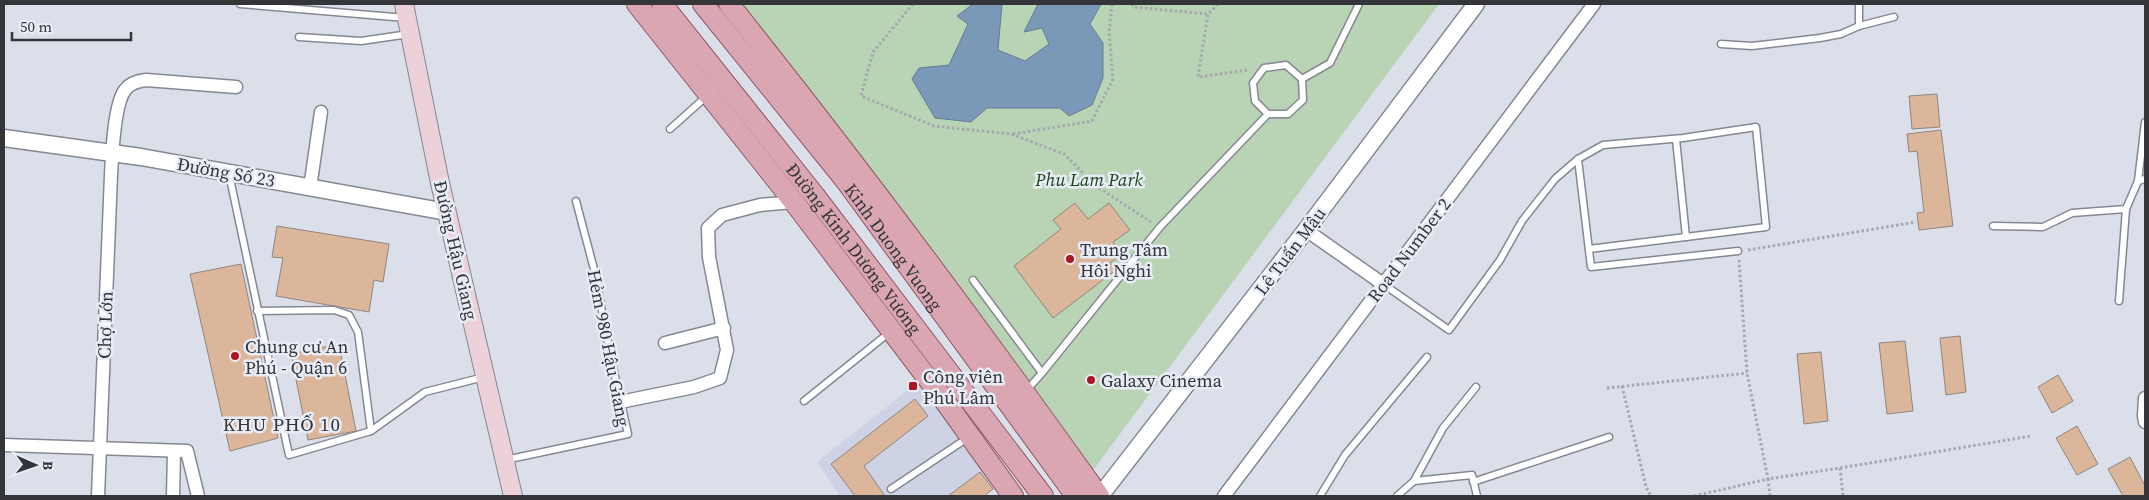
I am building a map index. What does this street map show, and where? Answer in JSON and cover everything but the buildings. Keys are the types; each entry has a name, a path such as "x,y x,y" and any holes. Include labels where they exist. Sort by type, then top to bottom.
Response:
{"main road":[{"name":"Đường Kinh Dương Vương","path":"637,4 794,202 970,436 1010,495"},
{"name":"Đường Kinh Dương Vương","path":"662,4 815,196 1043,496"},
{"name":"Kinh Duong Vuong","path":"703,4 846,181 1076,496"},
{"path":"729,4 824,122 1100,496"},
{"name":"Đường Hậu Giang","path":"407,19 447,212 487,376 513,496"},
{"path":"970,436 1025,392"}],"street":[{"name":"Lê Tuấn Mậu","path":"1100,496 1306,230 1476,4"},
{"name":"Road Number 2","path":"1224,496 1594,4"},
{"name":"Chợ Lớn","path":"98,496 112,153 121,96 132,84 146,80 236,87"},
{"path":"310,188 321,112"},
{"name":"Đường Số 23","path":"4,138 112,153 447,212"},
{"path":"620,402 694,387 720,378 727,350 709,257 708,228 722,215 760,205 794,202"},
{"path":"1306,230 1383,284"},
{"path":"665,343 724,328"},
{"path":"2145,398 2145,422"},
{"path":"4,445 186,451 198,496"},
{"path":"173,496 174,451"}],"lane":[{"path":"240,4 407,19"},
{"path":"1302,79 1330,63 1359,4"},
{"path":"1859,4 1859,26"},
{"path":"1721,44 1770,45 1841,34 1859,26 1894,17"},
{"path":"299,37 362,41 407,19"},
{"path":"1286,65 1302,79 1302,100 1288,114 1268,114 1255,101 1253,83 1264,68 1286,65"},
{"path":"670,128 708,95"},
{"path":"1025,392 1160,227 1268,114"},
{"path":"2120,302 2126,209 2138,181 2145,122"},
{"path":"1383,284 1449,330 1500,260 1522,221 1555,179 1578,159 1603,145 1676,139 1756,127 1766,227 1589,249"},
{"path":"1676,139 1686,237"},
{"path":"1578,159 1591,267 1738,251"},
{"path":"229,173 289,455 371,431 425,392 487,376"},
{"path":"2138,181 2145,179"},
{"name":"Hẻm 980 Hậu Giang","path":"505,460 628,434 594,269 576,201"},
{"path":"1993,226 2043,227 2072,213 2126,209"},
{"path":"973,280 1042,373"},
{"path":"258,310 334,310 349,315 358,332 371,431"},
{"path":"804,401 891,332"},
{"path":"1320,496 1345,455 1427,357"},
{"path":"1398,496 1414,481 1443,428 1476,387"},
{"path":"891,489 970,436"},
{"path":"1473,482 1609,437"},
{"path":"1414,481 1472,475 1477,496"}],"path":[{"path":"913,4 873,52 861,96 934,126 1011,134 1064,154 1096,186 1160,227"},
{"path":"1011,134 1092,120 1112,79 1110,32 1112,4"},
{"path":"1132,4 1133,7 1208,14"},
{"path":"1218,4 1208,14 1198,77 1264,68"},
{"path":"1770,496 1746,373 1738,251 1916,222"},
{"path":"1607,388 1746,373"},
{"path":"1622,386 1646,487 1651,496"},
{"path":"1694,496 1768,479 2031,436"},
{"path":"1840,468 1843,496"}],"shaded area":[{"path":"917,383 997,486 984,496 840,496 817,462"}],"green space":[{"name":"Phu Lam Park","path":"736,4 1439,4 1091,473"}],"water":[{"path":"973,4 1002,4 998,50 1025,61 1049,44 1042,28 1024,32 1038,4 1101,4 1090,24 1103,43 1103,78 1092,105 1069,116 1060,108 987,108 971,122 935,118 912,79 919,68 949,65 968,24 957,16"}],"place":[{"name":"Trung Tâm Hôi Nghi","path":"1070,259"},
{"name":"Chung cư An Phú - Quận 6","path":"235,356"},
{"name":"Galaxy Cinema","path":"1091,380"},
{"name":"Công viên Phú Lâm","path":"913,386"}],"district":[{"name":"KHU PHỐ 10","path":"282,424"}]}
